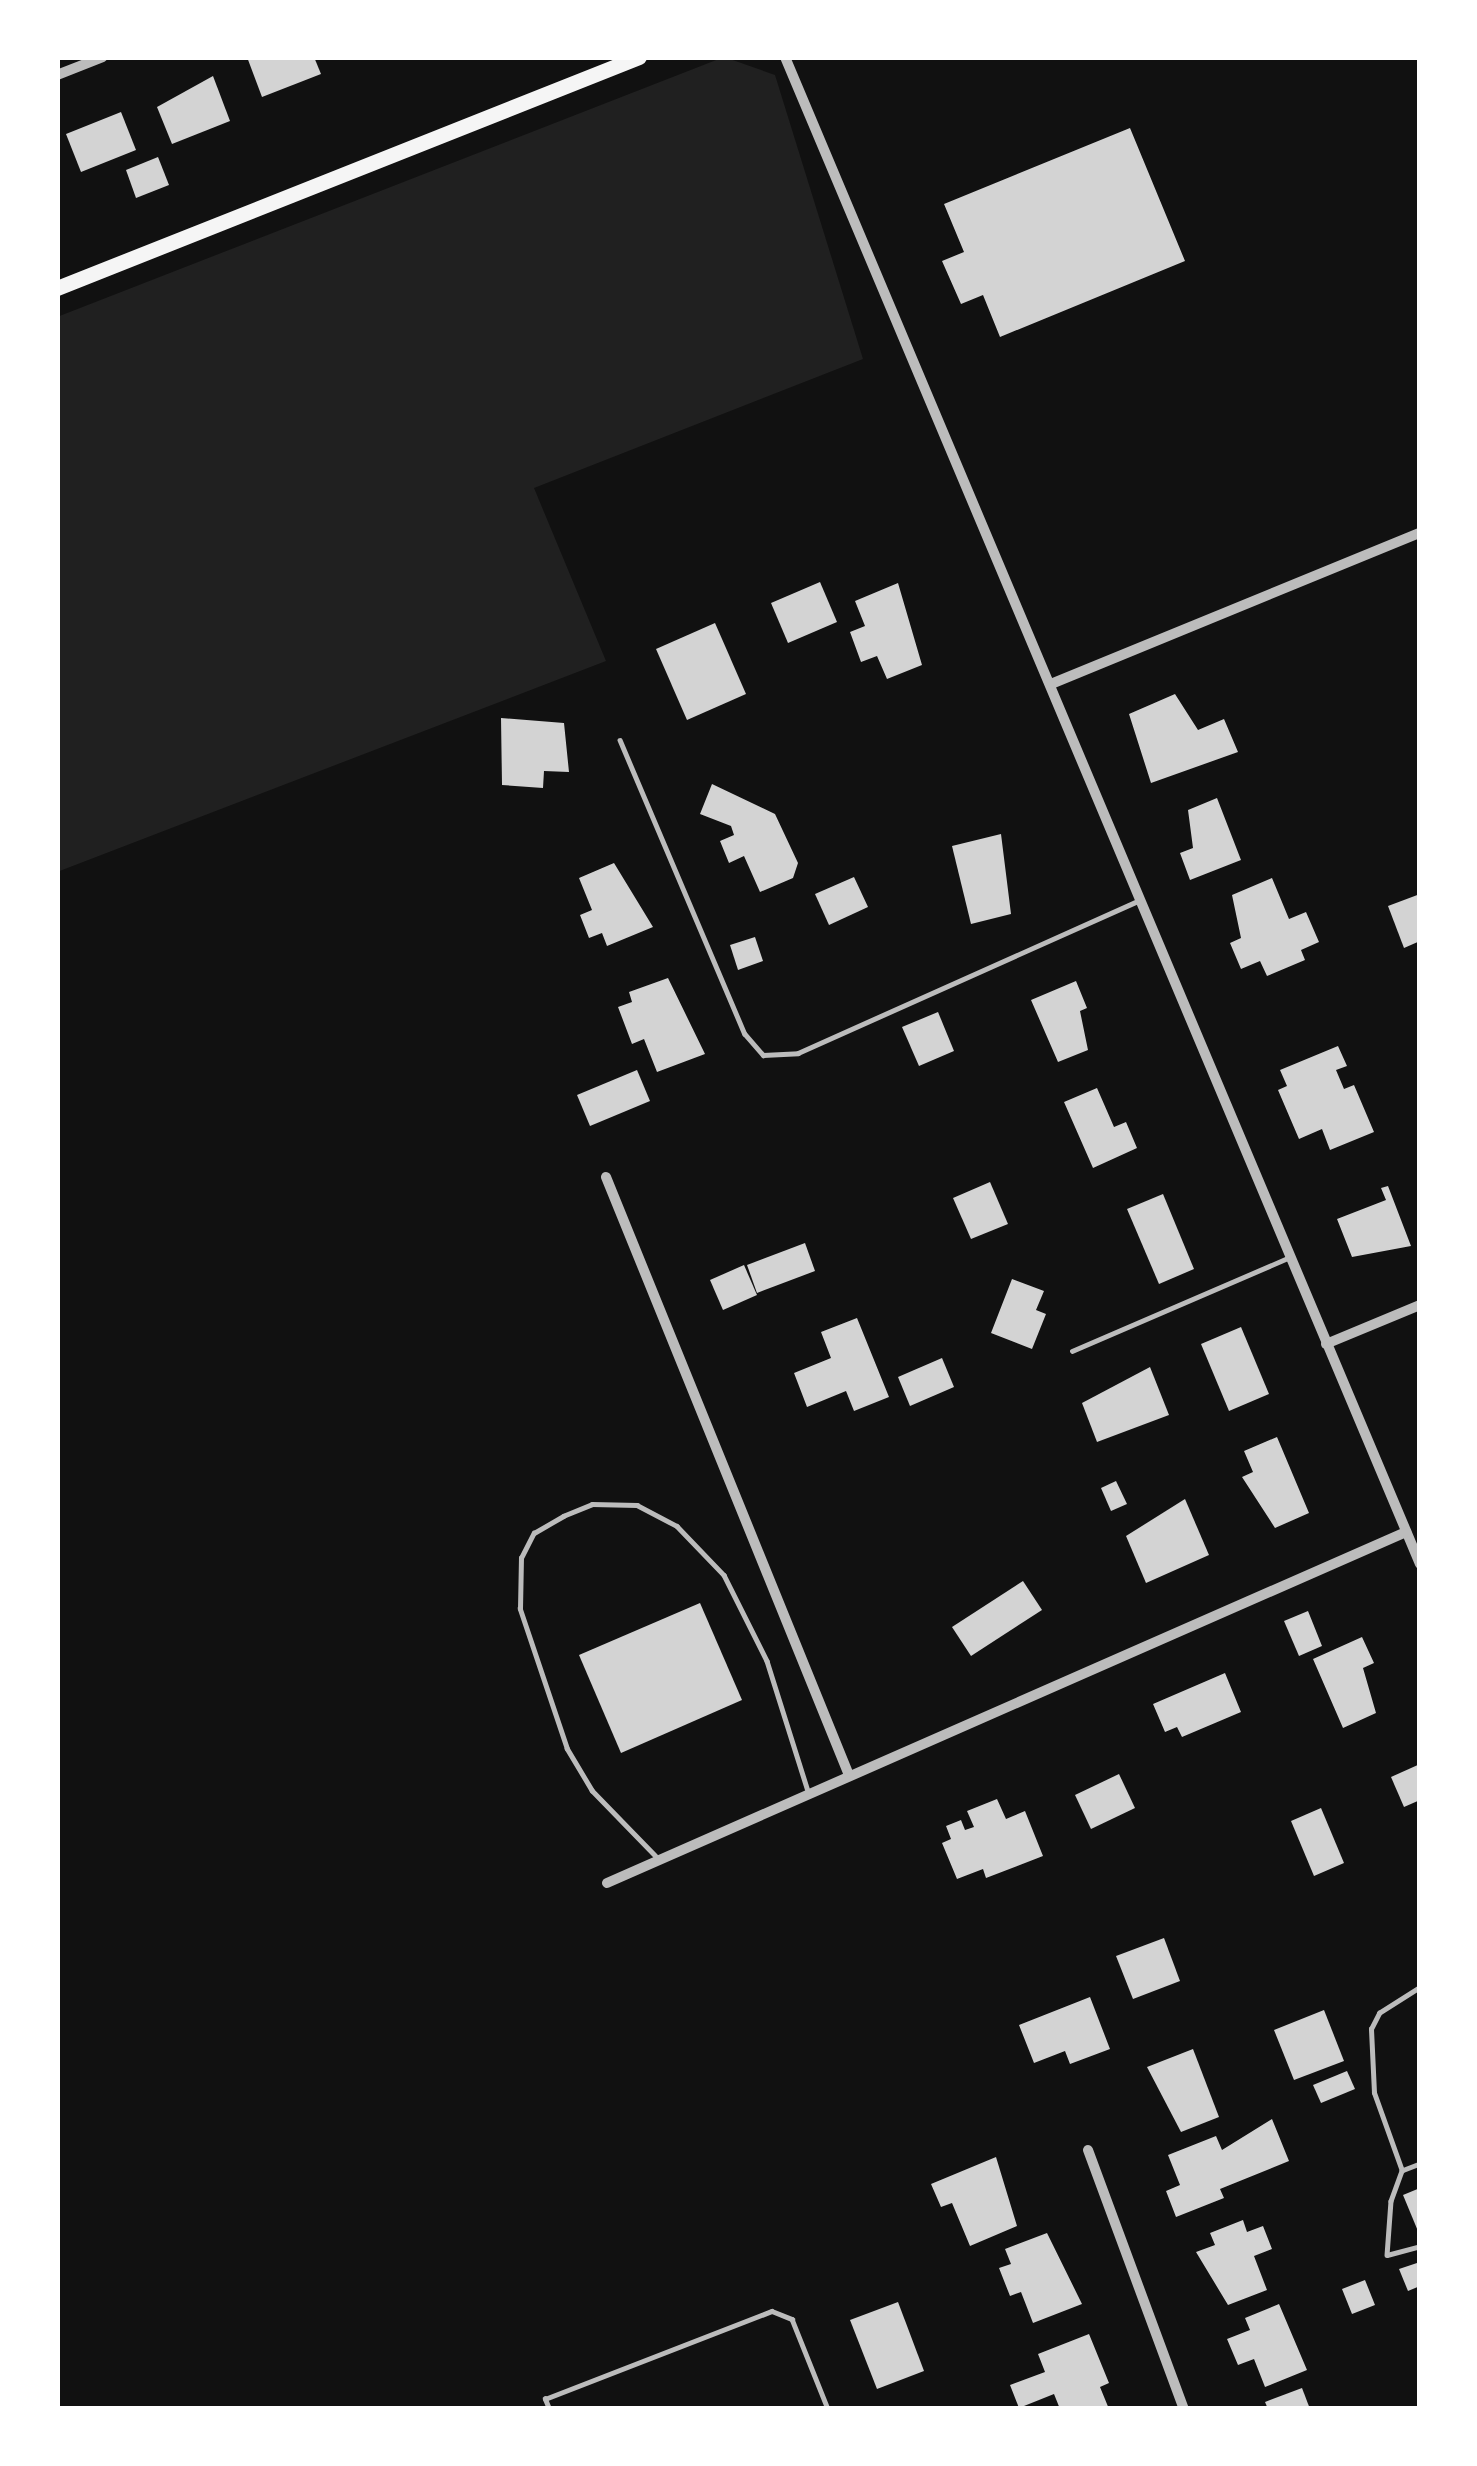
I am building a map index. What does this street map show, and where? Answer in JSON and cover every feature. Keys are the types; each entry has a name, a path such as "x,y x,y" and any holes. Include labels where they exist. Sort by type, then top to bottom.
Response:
{"main road":[{"path":"57,288 639,57"}],"street":[{"path":"57,75 103,57"},
{"path":"785,57 1420,1564"},
{"path":"1051,684 1420,532"},
{"path":"606,1177 849,1775"},
{"path":"1326,1344 1420,1305"},
{"path":"607,1883 1406,1532"},
{"path":"1088,2150 1184,2409"}],"lane":[{"path":"620,740 745,1034 763,1055 798,1053 1138,901"},
{"path":"1072,1351 1288,1258"},
{"path":"660,1861 592,1791 567,1749 520,1610 521,1558 534,1534 562,1516 592,1504 638,1505 677,1526 724,1575 767,1660 808,1794"},
{"path":"1420,1987 1379,2013 1371,2029 1374,2093 1402,2171 1390,2201 1387,2255 1420,2246"},
{"path":"1402,2171 1420,2164"},
{"path":"549,2409 545,2399 772,2311 792,2320 827,2409"}],"shaded area":[{"path":"724,57 775,75 863,359 534,488 606,661 57,872 57,317"}],"building":[{"path":"247,57 314,57 321,74 262,97"},
{"path":"213,76 230,121 172,144 157,107"},
{"path":"121,112 136,150 81,172 66,134"},
{"path":"1130,128 1185,261 1000,337 983,295 961,304 942,261 964,252 944,204"},
{"path":"158,157 169,185 136,198 126,170"},
{"path":"820,582 837,622 788,643 771,603"},
{"path":"898,583 922,665 887,679 877,656 861,662 850,632 865,626 855,601"},
{"path":"715,623 746,694 687,720 656,649"},
{"path":"1175,694 1198,730 1224,719 1238,752 1151,783 1129,714"},
{"path":"501,718 564,723 569,772 544,771 543,788 502,785"},
{"path":"712,784 775,814 798,863 793,878 760,892 744,856 729,863 720,841 734,835 731,826 700,814"},
{"path":"1217,798 1241,860 1190,880 1180,853 1193,848 1188,810"},
{"path":"1001,834 1011,914 971,924 952,846"},
{"path":"614,863 653,927 607,946 602,933 589,938 580,915 592,910 579,878"},
{"path":"854,877 868,907 829,925 815,894"},
{"path":"1272,878 1289,919 1306,912 1319,942 1301,950 1305,960 1267,976 1260,961 1241,969 1230,943 1241,938 1232,895"},
{"path":"1420,894 1420,941 1404,948 1388,906"},
{"path":"755,937 763,961 738,970 730,945"},
{"path":"668,978 705,1054 657,1072 644,1039 632,1044 618,1007 632,1002 629,992"},
{"path":"1076,981 1087,1008 1080,1011 1088,1050 1058,1062 1031,1000"},
{"path":"938,1012 954,1051 919,1066 902,1027"},
{"path":"1338,1046 1347,1066 1336,1070 1344,1089 1354,1085 1374,1132 1330,1150 1322,1129 1299,1139 1278,1090 1287,1086 1280,1070"},
{"path":"637,1070 650,1101 590,1126 577,1095"},
{"path":"1097,1088 1114,1127 1126,1122 1137,1148 1093,1168 1064,1102"},
{"path":"990,1182 1008,1224 971,1239 953,1198"},
{"path":"1388,1186 1411,1246 1352,1257 1337,1219 1386,1200 1381,1188"},
{"path":"1163,1194 1194,1269 1159,1284 1127,1209"},
{"path":"805,1243 815,1271 757,1293 747,1265"},
{"path":"744,1265 757,1295 723,1310 710,1280"},
{"path":"1012,1279 1044,1291 1036,1310 1046,1314 1032,1349 991,1333"},
{"path":"857,1318 889,1397 854,1411 846,1391 807,1407 794,1373 831,1358 821,1332"},
{"path":"1241,1327 1269,1394 1229,1411 1201,1344"},
{"path":"942,1358 954,1387 910,1406 898,1377"},
{"path":"1150,1367 1169,1415 1097,1442 1082,1403"},
{"path":"1277,1437 1309,1513 1275,1528 1242,1477 1253,1472 1244,1451"},
{"path":"1116,1481 1127,1504 1111,1511 1101,1488"},
{"path":"1185,1499 1209,1555 1146,1583 1126,1536"},
{"path":"1023,1581 1042,1610 971,1656 952,1627"},
{"path":"700,1603 742,1700 621,1753 579,1655"},
{"path":"1308,1611 1322,1646 1299,1656 1284,1621"},
{"path":"1362,1637 1374,1663 1363,1668 1376,1713 1343,1728 1313,1659"},
{"path":"1225,1673 1241,1712 1182,1737 1177,1727 1165,1732 1153,1704"},
{"path":"1420,1764 1420,1800 1404,1807 1391,1777"},
{"path":"1119,1774 1135,1808 1091,1829 1075,1795"},
{"path":"997,1799 1006,1819 1025,1811 1043,1856 986,1878 983,1869 957,1879 942,1843 951,1839 946,1826 961,1820 965,1830 974,1827 967,1811"},
{"path":"1321,1808 1344,1863 1314,1876 1291,1821"},
{"path":"1164,1938 1180,1981 1133,1999 1116,1956"},
{"path":"1090,1997 1110,2049 1070,2064 1065,2051 1034,2063 1019,2025"},
{"path":"1324,2010 1344,2061 1294,2080 1274,2030"},
{"path":"1193,2049 1219,2117 1181,2132 1147,2067"},
{"path":"1347,2071 1355,2089 1321,2103 1313,2085"},
{"path":"1272,2119 1289,2161 1220,2189 1224,2198 1176,2217 1166,2191 1180,2185 1168,2155 1216,2136 1222,2150"},
{"path":"996,2157 1017,2226 970,2246 952,2203 941,2207 931,2184"},
{"path":"1420,2188 1420,2236 1403,2195"},
{"path":"1243,2220 1247,2232 1263,2226 1272,2249 1254,2256 1267,2290 1228,2305 1196,2252 1215,2245 1210,2233"},
{"path":"1047,2233 1082,2304 1033,2323 1021,2292 1010,2296 999,2268 1011,2264 1005,2249"},
{"path":"1420,2262 1420,2286 1408,2291 1399,2269"},
{"path":"1365,2280 1375,2305 1352,2314 1342,2289"},
{"path":"898,2302 924,2371 877,2389 850,2320"},
{"path":"1279,2304 1307,2370 1265,2387 1254,2359 1238,2365 1227,2339 1250,2330 1245,2318"},
{"path":"1089,2334 1109,2383 1100,2387 1109,2409 1060,2409 1054,2394 1019,2408 1010,2385 1045,2372 1038,2354"},
{"path":"1302,2388 1310,2409 1268,2409 1265,2402"}]}
